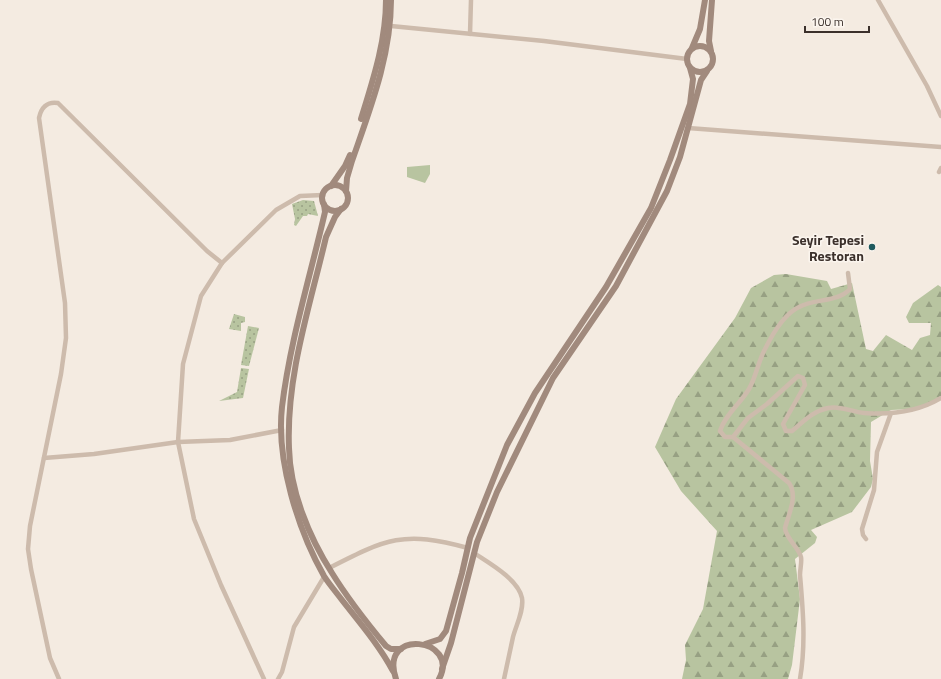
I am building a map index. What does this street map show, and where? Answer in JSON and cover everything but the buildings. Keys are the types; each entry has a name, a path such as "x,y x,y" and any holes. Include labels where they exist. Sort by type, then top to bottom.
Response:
{"street":[{"path":"386,0 386,21 379,60 346,166 331,186 324,191 323,195 325,212 288,373 282,408 282,430 286,469 291,496 311,552 324,577 384,654 396,679"},
{"path":"391,0 391,26 385,60 347,178 346,192 348,199 336,216 326,237 296,366 289,410 289,450 293,480 304,516 329,568 386,646 391,649 401,649 413,644 425,644 440,639 446,631 470,538 507,445 532,400 578,327 606,287 651,208 690,104 693,79 687,60 700,28 705,0"},
{"path":"470,34 471,0"},
{"path":"439,679 451,643 474,553 497,492 553,378 616,286 667,191 688,128 701,80 713,64 714,59 709,41 712,0"},
{"path":"878,0 928,86 941,116"},
{"path":"391,26 687,60"},
{"path":"692,48 700,46 711,51"},
{"path":"690,68 698,72 707,70"},
{"path":"58,679 50,658 28,549 30,526 61,374 66,338 65,303 39,118 40,111 43,107 53,102 58,103 207,251 222,263"},
{"path":"688,128 941,146"},
{"path":"331,186 340,186 346,192"},
{"path":"264,679 221,585 194,520 178,442 183,364 201,296 222,263 276,210 300,196 323,195"},
{"path":"324,204 330,210 341,209"},
{"path":"848,273 850,289 845,294 800,306 788,314 765,349 749,389 722,424 720,432 725,437 733,436 748,418 767,404 798,376 803,378 805,385 783,424 786,431 792,431 814,413 828,408 834,407 864,413 891,413 914,410 929,406 941,398"},
{"path":"866,539 863,535 862,529 874,490 875,459 891,413"},
{"path":"44,458 94,454 178,442 230,440 282,430"},
{"path":"733,436 789,483 793,489 794,496 785,528 786,533 796,545 802,558 800,570 805,635 800,679"},
{"path":"329,568 375,545 392,540 410,538 428,539 468,548"},
{"path":"474,553 505,575 518,589 522,598 522,609 513,636 504,679"},
{"path":"278,679 282,672 294,627 324,577"},
{"path":"425,644 438,654 442,669"},
{"path":"393,671 393,663 401,649"}],"green space":[{"path":"430,165 430,174 425,183 407,177 407,167"},
{"path":"303,200 314,201 318,216 308,214 307,216 303,216 296,226 294,225 295,219 292,204"},
{"path":"786,274 827,281 831,289 852,283 866,349 873,351 886,335 912,350 920,338 930,335 931,323 909,323 906,317 913,303 938,285 941,287 941,396 931,403 911,409 891,410 871,422 870,461 873,479 871,487 852,512 811,530 817,537 815,543 795,559 800,599 792,665 788,679 682,679 686,660 685,645 703,609 717,531 681,491 655,447 676,399 735,318 751,288 774,275"},
{"path":"234,314 245,317 245,322 241,323 241,331 229,329"},
{"path":"248,326 259,328 249,366 241,365"},
{"path":"241,368 249,369 243,398 219,401 237,392"}],"place":[{"name":"Seyir Tepesi Restoran","path":"872,247"}]}
